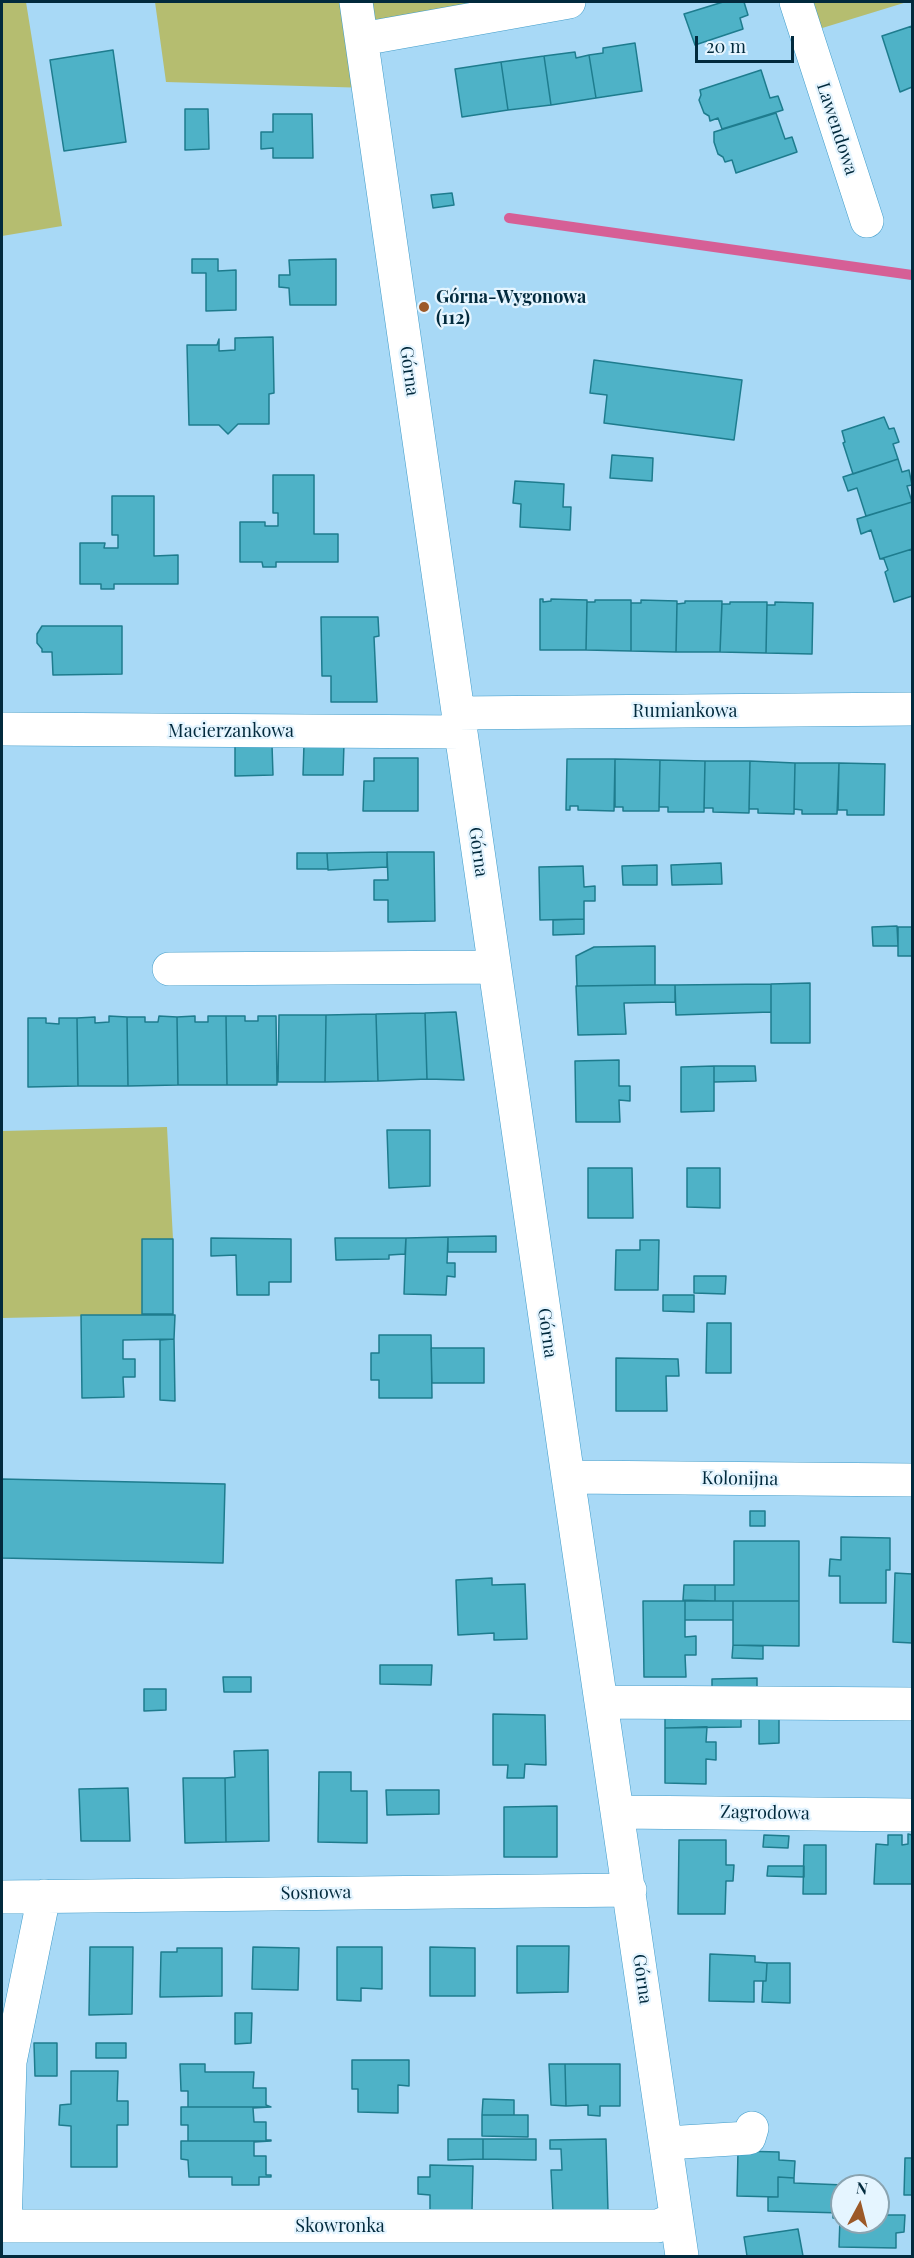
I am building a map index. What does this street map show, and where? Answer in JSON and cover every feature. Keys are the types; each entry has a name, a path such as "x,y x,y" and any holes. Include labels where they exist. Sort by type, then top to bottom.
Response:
{"street":[{"name":"Górna","path":"356,2 682,2256"},
{"path":"362,39 569,2"},
{"name":"Lawendowa","path":"796,2 867,221"},
{"name":"Rumiankowa","path":"459,722 912,710"},
{"name":"Macierzankowa","path":"2,729 459,722"},
{"path":"169,969 494,967"},
{"name":"Kolonijna","path":"568,1477 912,1480"},
{"path":"602,1702 912,1704"},
{"name":"Zagrodowa","path":"618,1812 912,1815"},
{"name":"Sosnowa","path":"2,1897 630,1890"},
{"path":"3,2226 10,2062 44,1896"},
{"path":"666,2143 749,2138 752,2128"},
{"name":"Skowronka","path":"3,2226 658,2226 676,2218"}],"green space":[{"path":"2,2 26,2 62,226 2,236"},
{"path":"155,2 538,2 362,39 369,88 166,82"},
{"path":"796,2 907,2 806,33"},
{"path":"167,1127 173,1239 142,1239 142,1315 2,1318 2,1131"}],"building":[{"path":"723,2 744,2 748,15 740,18 743,29 695,45 684,14"},
{"path":"912,26 912,87 900,92 882,36"},
{"path":"635,43 642,91 596,98 589,55 603,53 603,48"},
{"path":"113,50 126,142 64,151 50,60"},
{"path":"575,52 576,58 589,55 596,98 551,105 544,56"},
{"path":"544,56 551,105 508,110 501,62"},
{"path":"501,62 508,110 462,117 455,69"},
{"path":"761,70 770,98 778,96 783,110 722,129 718,118 710,121 699,100 700,90"},
{"path":"185,109 208,109 209,149 185,150"},
{"path":"776,113 785,139 792,137 797,152 736,173 732,160 725,162 718,154 714,132"},
{"path":"273,114 312,114 313,158 273,158 273,148 261,149 261,132 273,132"},
{"path":"452,193 454,205 433,208 431,195"},
{"path":"192,259 218,259 218,271 236,270 236,310 206,311 206,273 192,273"},
{"path":"336,259 336,305 290,305 289,288 279,287 279,275 290,275 289,260"},
{"path":"273,337 274,393 269,394 269,424 238,424 228,434 219,425 189,425 187,345 217,345 219,339 219,351 235,350 235,338"},
{"path":"594,360 742,380 734,440 604,423 607,395 590,393"},
{"path":"884,417 889,429 894,428 899,442 893,444 898,459 853,474 843,443 845,442 842,431"},
{"path":"612,455 653,458 652,481 610,478"},
{"path":"898,459 902,472 909,470 912,485 907,486 912,502 866,516 857,488 848,491 843,477"},
{"path":"273,475 314,475 314,534 338,534 338,562 276,562 276,567 263,567 262,562 240,562 240,522 265,522 265,526 278,526 278,513 273,513"},
{"path":"515,481 564,484 563,507 571,507 570,530 520,527 521,504 513,503"},
{"path":"112,496 154,496 154,556 178,555 178,584 114,584 114,589 101,589 101,584 80,584 80,543 105,543 104,548 118,548 118,535 112,535"},
{"path":"912,502 912,549 880,559 871,530 861,534 857,519"},
{"path":"912,549 912,596 894,602 885,572 888,570 884,559 880,559"},
{"path":"540,599 543,599 543,602 551,601 551,599 587,600 586,650 540,650"},
{"path":"595,600 631,600 631,651 586,650 587,602 595,602"},
{"path":"641,600 677,601 676,652 631,651 631,603 641,603"},
{"path":"685,601 722,601 720,652 676,652 677,604 685,603"},
{"path":"730,602 767,602 766,653 720,652 722,604 730,604"},
{"path":"775,602 813,603 812,654 766,653 767,605 775,605"},
{"path":"321,617 378,617 379,636 374,637 377,702 331,702 331,676 322,676"},
{"path":"42,626 122,626 122,674 53,675 52,652 42,652 37,643 37,634"},
{"path":"344,743 343,775 303,775 304,744"},
{"path":"235,745 272,745 273,775 235,776"},
{"path":"374,758 418,758 418,811 363,811 364,781 374,781"},
{"path":"567,759 615,759 614,811 578,810 578,806 570,806 570,810 566,810"},
{"path":"615,759 660,760 659,811 623,811 623,807 615,807"},
{"path":"660,760 705,761 704,812 668,812 668,807 659,807"},
{"path":"705,761 750,761 749,813 713,812 713,808 704,808"},
{"path":"750,761 795,763 794,814 758,813 758,809 749,809"},
{"path":"795,763 839,763 837,814 802,814 802,810 794,809"},
{"path":"839,763 885,764 884,815 847,815 847,810 838,810"},
{"path":"387,852 434,852 435,921 388,922 388,900 374,900 374,880 388,880"},
{"path":"387,852 387,867 328,870 327,853"},
{"path":"297,853 327,853 328,869 297,869"},
{"path":"721,863 722,884 672,885 671,865"},
{"path":"657,865 657,885 623,885 622,866"},
{"path":"583,866 584,887 595,886 595,901 584,901 584,919 540,920 539,867"},
{"path":"584,919 584,934 553,935 553,920"},
{"path":"897,926 898,946 873,946 872,927"},
{"path":"898,927 912,927 912,956 898,956"},
{"path":"655,946 655,985 577,986 576,956 594,947"},
{"path":"810,983 810,1043 771,1043 771,984"},
{"path":"771,984 771,1012 676,1015 675,985"},
{"path":"675,985 675,1002 624,1003 626,1034 578,1035 576,986"},
{"path":"456,1012 464,1080 427,1079 425,1013"},
{"path":"425,1013 427,1079 378,1081 376,1014"},
{"path":"376,1014 378,1081 325,1082 326,1015"},
{"path":"279,1015 326,1015 325,1082 278,1082"},
{"path":"109,1016 127,1017 128,1086 78,1086 77,1018 95,1017 95,1023 109,1022"},
{"path":"159,1016 177,1017 178,1085 128,1086 127,1017 145,1017 145,1022 158,1022"},
{"path":"195,1016 195,1022 208,1022 208,1016 226,1016 227,1085 178,1085 177,1017"},
{"path":"226,1016 245,1016 245,1021 258,1021 258,1016 276,1016 277,1085 227,1085"},
{"path":"28,1018 46,1018 46,1023 59,1024 59,1018 77,1018 78,1086 28,1087"},
{"path":"619,1060 619,1086 630,1086 630,1101 619,1100 620,1122 576,1122 575,1061"},
{"path":"714,1066 755,1066 756,1081 714,1082"},
{"path":"714,1066 714,1111 681,1112 681,1067"},
{"path":"387,1130 430,1130 430,1186 389,1188"},
{"path":"588,1168 632,1168 633,1218 588,1218"},
{"path":"687,1168 720,1168 720,1208 687,1207"},
{"path":"496,1236 496,1252 448,1252 448,1237"},
{"path":"448,1237 447,1263 455,1263 455,1277 447,1276 446,1295 404,1294 406,1238"},
{"path":"211,1238 291,1239 291,1282 269,1282 269,1295 237,1295 236,1255 211,1256"},
{"path":"335,1238 406,1238 405,1254 389,1255 389,1259 336,1260"},
{"path":"142,1239 173,1239 173,1314 142,1314"},
{"path":"640,1240 659,1240 658,1290 615,1290 616,1250 640,1250"},
{"path":"694,1276 726,1276 725,1294 694,1293"},
{"path":"663,1295 694,1295 694,1312 663,1311"},
{"path":"81,1315 175,1315 174,1339 123,1340 123,1359 135,1359 135,1377 123,1377 124,1397 82,1398"},
{"path":"707,1323 731,1323 731,1373 706,1373"},
{"path":"379,1335 431,1335 432,1398 379,1398 379,1380 371,1380 371,1353 379,1353"},
{"path":"174,1339 175,1401 160,1400 160,1340"},
{"path":"431,1348 484,1348 484,1383 432,1383"},
{"path":"616,1358 678,1359 679,1376 666,1376 667,1411 616,1411"},
{"path":"2,1479 225,1484 223,1563 2,1558"},
{"path":"750,1511 765,1511 765,1526 750,1526"},
{"path":"841,1537 890,1538 890,1570 886,1570 886,1603 840,1603 840,1576 829,1576 830,1559 841,1560"},
{"path":"734,1541 799,1541 799,1601 715,1601 715,1585 734,1585"},
{"path":"895,1573 912,1574 912,1643 893,1642"},
{"path":"492,1578 492,1585 525,1584 527,1639 494,1640 494,1633 458,1635 456,1580"},
{"path":"684,1585 715,1585 715,1601 683,1600"},
{"path":"643,1601 685,1601 685,1637 696,1636 696,1655 685,1655 686,1677 644,1677"},
{"path":"685,1601 733,1601 733,1620 685,1620"},
{"path":"733,1601 799,1601 799,1646 733,1645"},
{"path":"733,1645 763,1646 763,1659 732,1658"},
{"path":"380,1665 432,1665 431,1685 380,1684"},
{"path":"223,1677 251,1677 251,1692 224,1692"},
{"path":"757,1678 757,1695 712,1695 712,1679"},
{"path":"144,1689 166,1689 166,1710 144,1711"},
{"path":"665,1711 741,1712 741,1727 665,1728"},
{"path":"759,1712 779,1713 779,1743 759,1744"},
{"path":"493,1714 545,1715 546,1765 525,1764 524,1778 507,1778 508,1765 493,1765"},
{"path":"707,1727 706,1742 716,1742 716,1760 706,1759 706,1784 665,1783 665,1728"},
{"path":"268,1750 269,1841 226,1842 225,1778 235,1777 234,1751"},
{"path":"319,1772 351,1772 351,1791 367,1791 367,1843 318,1842"},
{"path":"183,1778 225,1778 226,1842 185,1843"},
{"path":"128,1788 130,1841 81,1841 79,1789"},
{"path":"386,1790 439,1790 439,1814 387,1815"},
{"path":"557,1806 557,1857 504,1857 504,1807"},
{"path":"908,1834 912,1835 912,1884 874,1884 876,1844 888,1845 888,1835 902,1835 902,1845 908,1844"},
{"path":"764,1835 789,1836 788,1848 763,1847"},
{"path":"679,1840 726,1840 726,1865 734,1865 733,1881 726,1881 725,1914 678,1914"},
{"path":"804,1845 826,1845 826,1894 803,1894"},
{"path":"768,1866 804,1866 804,1877 767,1876"},
{"path":"517,1946 569,1946 568,1992 517,1993"},
{"path":"90,1947 133,1947 132,2014 89,2015"},
{"path":"253,1947 299,1948 298,1990 252,1989"},
{"path":"337,1947 382,1947 382,1989 361,1988 361,2001 337,2000"},
{"path":"430,1947 475,1948 475,1996 430,1996"},
{"path":"177,1948 222,1948 222,1996 160,1997 161,1952 177,1952"},
{"path":"710,1954 755,1956 755,1962 767,1963 766,1981 754,1981 754,2002 709,2001"},
{"path":"767,1963 790,1963 790,2003 762,2002"},
{"path":"235,2013 252,2013 251,2043 235,2044"},
{"path":"34,2043 57,2043 57,2076 35,2076"},
{"path":"96,2043 126,2043 126,2058 96,2058"},
{"path":"352,2060 409,2060 409,2086 398,2085 398,2113 358,2112 358,2089 352,2089"},
{"path":"180,2064 205,2064 205,2072 254,2072 253,2088 266,2088 266,2105 271,2107 188,2107 188,2091 181,2091"},
{"path":"549,2064 565,2064 566,2106 551,2105"},
{"path":"565,2064 620,2064 620,2106 600,2106 600,2116 588,2115 588,2105 566,2106"},
{"path":"71,2071 118,2071 117,2101 128,2101 128,2125 117,2125 117,2167 71,2167 71,2126 59,2125 60,2105 71,2104"},
{"path":"483,2099 514,2100 514,2115 482,2115"},
{"path":"181,2107 271,2107 253,2108 254,2122 266,2122 266,2140 271,2141 188,2141 188,2125 181,2125"},
{"path":"482,2115 528,2115 528,2137 482,2136"},
{"path":"448,2139 483,2139 483,2159 448,2160"},
{"path":"483,2139 536,2139 536,2160 483,2159"},
{"path":"606,2139 608,2211 553,2213 551,2170 562,2170 561,2149 550,2149 550,2140"},
{"path":"181,2141 271,2141 254,2142 254,2156 266,2156 266,2175 271,2175 271,2177 259,2177 259,2185 232,2185 232,2177 189,2177 188,2160 181,2159"},
{"path":"738,2151 779,2152 779,2160 795,2161 794,2178 778,2177 778,2197 737,2196"},
{"path":"905,2158 912,2158 912,2195 904,2195"},
{"path":"430,2165 473,2166 472,2210 430,2210 430,2195 418,2194 418,2177 430,2177"},
{"path":"778,2177 794,2178 794,2183 830,2184 830,2213 768,2211 768,2197 778,2197"},
{"path":"890,2215 905,2215 904,2232 896,2233 896,2248 839,2247 839,2234 890,2234"},
{"path":"798,2229 803,2256 747,2256 744,2237"}],"waterway":[{"path":"509,218 912,275"}],"place":[{"name":"Górna-Wygonowa (112)","path":"424,307"}]}
